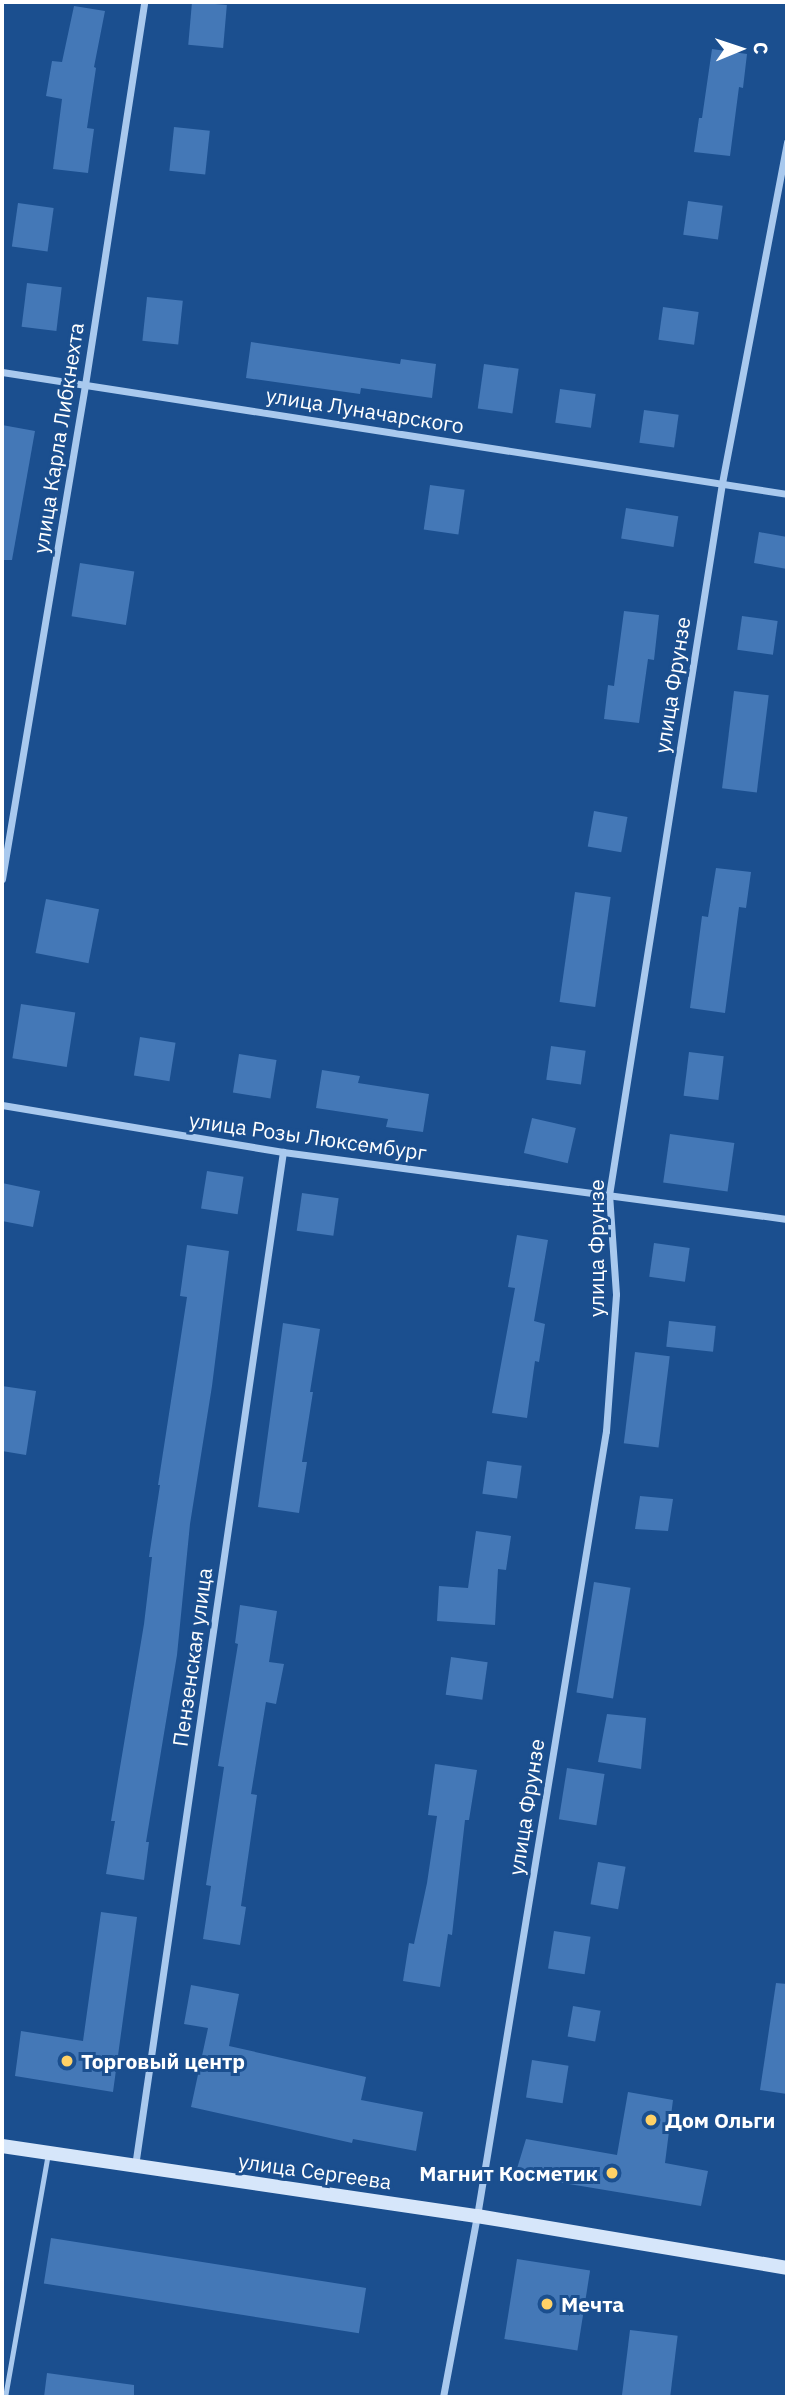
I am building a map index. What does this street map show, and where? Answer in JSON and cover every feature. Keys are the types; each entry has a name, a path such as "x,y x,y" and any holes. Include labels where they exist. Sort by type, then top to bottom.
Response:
{"main road":[{"name":"улица Сергеева","path":"2,2146 477,2216 787,2268"}],"street":[{"name":"улица Карла Либкнехта","path":"2,879 85,385 144,2"},
{"name":"улица Фрунзе","path":"443,2397 477,2216 606,1431 616,1294 609,1195 722,484 787,142"},
{"name":"улица Луначарского","path":"2,372 787,494"},
{"name":"улица Розы Люксембург","path":"2,1105 283,1152 787,1219"},
{"name":"Пензенская улица","path":"135,2167 283,1152"}],"lane":[{"path":"5,2397 48,2154"}],"building":[{"path":"192,2 227,5 223,48 188,45"},
{"path":"74,6 105,11 94,67 96,68 87,128 94,129 88,173 53,169 62,99 46,96 52,61 62,62"},
{"path":"712,49 747,54 743,88 739,87 730,156 694,152"},
{"path":"174,127 210,131 205,175 169,171"},
{"path":"688,201 723,206 718,240 683,235"},
{"path":"18,203 54,208 48,252 12,247"},
{"path":"27,283 62,287 56,331 22,327"},
{"path":"147,297 183,301 178,345 142,341"},
{"path":"663,307 699,312 694,345 658,340"},
{"path":"251,342 400,364 401,359 436,364 432,398 361,388 360,394 246,378"},
{"path":"484,364 519,369 512,413 478,409"},
{"path":"560,389 596,394 591,428 555,423"},
{"path":"644,410 679,415 674,448 639,443"},
{"path":"2,425 35,431 12,560 2,560"},
{"path":"430,485 465,490 458,534 424,530"},
{"path":"626,508 678,516 673,547 621,539"},
{"path":"759,532 787,537 787,569 754,563"},
{"path":"80,563 134,572 126,625 72,616"},
{"path":"624,611 659,615 654,660 648,659 639,723 604,719 608,685 614,686"},
{"path":"742,616 778,621 773,655 737,650"},
{"path":"734,691 769,695 757,793 722,788"},
{"path":"594,811 627,817 621,852 588,846"},
{"path":"716,868 751,872 746,908 739,907 725,1013 690,1008 702,916 708,917"},
{"path":"575,892 611,897 595,1007 560,1002"},
{"path":"46,899 99,909 89,963 36,953"},
{"path":"21,1004 75,1013 67,1067 12,1058"},
{"path":"140,1037 176,1043 169,1081 134,1076"},
{"path":"551,1046 586,1051 581,1085 546,1080"},
{"path":"689,1052 724,1056 718,1100 684,1096"},
{"path":"239,1054 277,1060 270,1098 233,1093"},
{"path":"322,1070 360,1076 358,1083 429,1094 423,1132 386,1127 388,1119 316,1108"},
{"path":"532,1118 576,1128 568,1163 524,1153"},
{"path":"670,1134 734,1143 728,1192 663,1183"},
{"path":"207,1171 244,1177 238,1214 201,1209"},
{"path":"2,1183 40,1191 33,1227 2,1221"},
{"path":"302,1193 339,1198 333,1236 297,1231"},
{"path":"517,1235 548,1240 534,1321 545,1324 539,1362 535,1361 527,1418 492,1413 515,1288 508,1287"},
{"path":"654,1243 690,1248 685,1282 649,1277"},
{"path":"187,1245 229,1251 212,1386 190,1524 177,1655 146,1842 149,1842 144,1880 106,1874 115,1821 111,1821 144,1624 158,1485 187,1297 180,1296"},
{"path":"669,1321 716,1326 713,1352 666,1347"},
{"path":"283,1323 320,1329 302,1462 307,1462 299,1513 258,1507"},
{"path":"635,1352 670,1356 659,1448 624,1443"},
{"path":"2,1386 36,1391 26,1455 2,1451"},
{"path":"487,1461 522,1466 517,1499 482,1494"},
{"path":"640,1496 673,1499 668,1531 635,1529"},
{"path":"476,1531 511,1536 506,1570 498,1569 495,1625 437,1621 439,1586 468,1588"},
{"path":"594,1582 631,1588 613,1698 576,1693"},
{"path":"240,1605 277,1611 269,1662 284,1664 276,1704 266,1702 251,1794 257,1795 241,1906 246,1907 240,1945 203,1939 211,1886 206,1885 224,1767 218,1766 238,1644 235,1643"},
{"path":"451,1657 488,1662 482,1700 446,1695"},
{"path":"607,1714 646,1718 641,1769 598,1762"},
{"path":"435,1764 477,1770 469,1820 465,1820 452,1935 448,1934 440,1987 403,1981 409,1943 414,1944 427,1883 437,1816 428,1815"},
{"path":"567,1768 605,1774 596,1825 559,1819"},
{"path":"598,1862 626,1867 618,1909 591,1904"},
{"path":"101,1912 137,1917 113,2092 15,2076 21,2031 83,2041"},
{"path":"554,1931 591,1937 585,1974 548,1969"},
{"path":"776,1983 787,1984 787,2094 760,2090"},
{"path":"191,1985 239,1994 229,2046 366,2077 361,2100 423,2112 416,2151 353,2139 352,2143 191,2107 208,2028 184,2024"},
{"path":"573,2006 601,2011 595,2041 568,2037"},
{"path":"532,2060 569,2066 563,2103 526,2098"},
{"name":"Магнит Косметик","path":"628,2092 673,2100 665,2163 708,2171 701,2206 515,2175 526,2139 617,2155"},
{"path":"51,2238 366,2288 359,2333 44,2283"},
{"name":"Мечта","path":"517,2259 590,2271 577,2351 504,2339"},
{"path":"630,2330 678,2336 670,2397 622,2397"},
{"path":"47,2373 134,2385 134,2397 44,2397"}],"place":[{"name":"Торговый центр","path":"67,2061"},
{"name":"Дом Ольги","path":"651,2120"},
{"name":"Магнит Косметик","path":"612,2173"},
{"name":"Мечта","path":"547,2304"}]}
